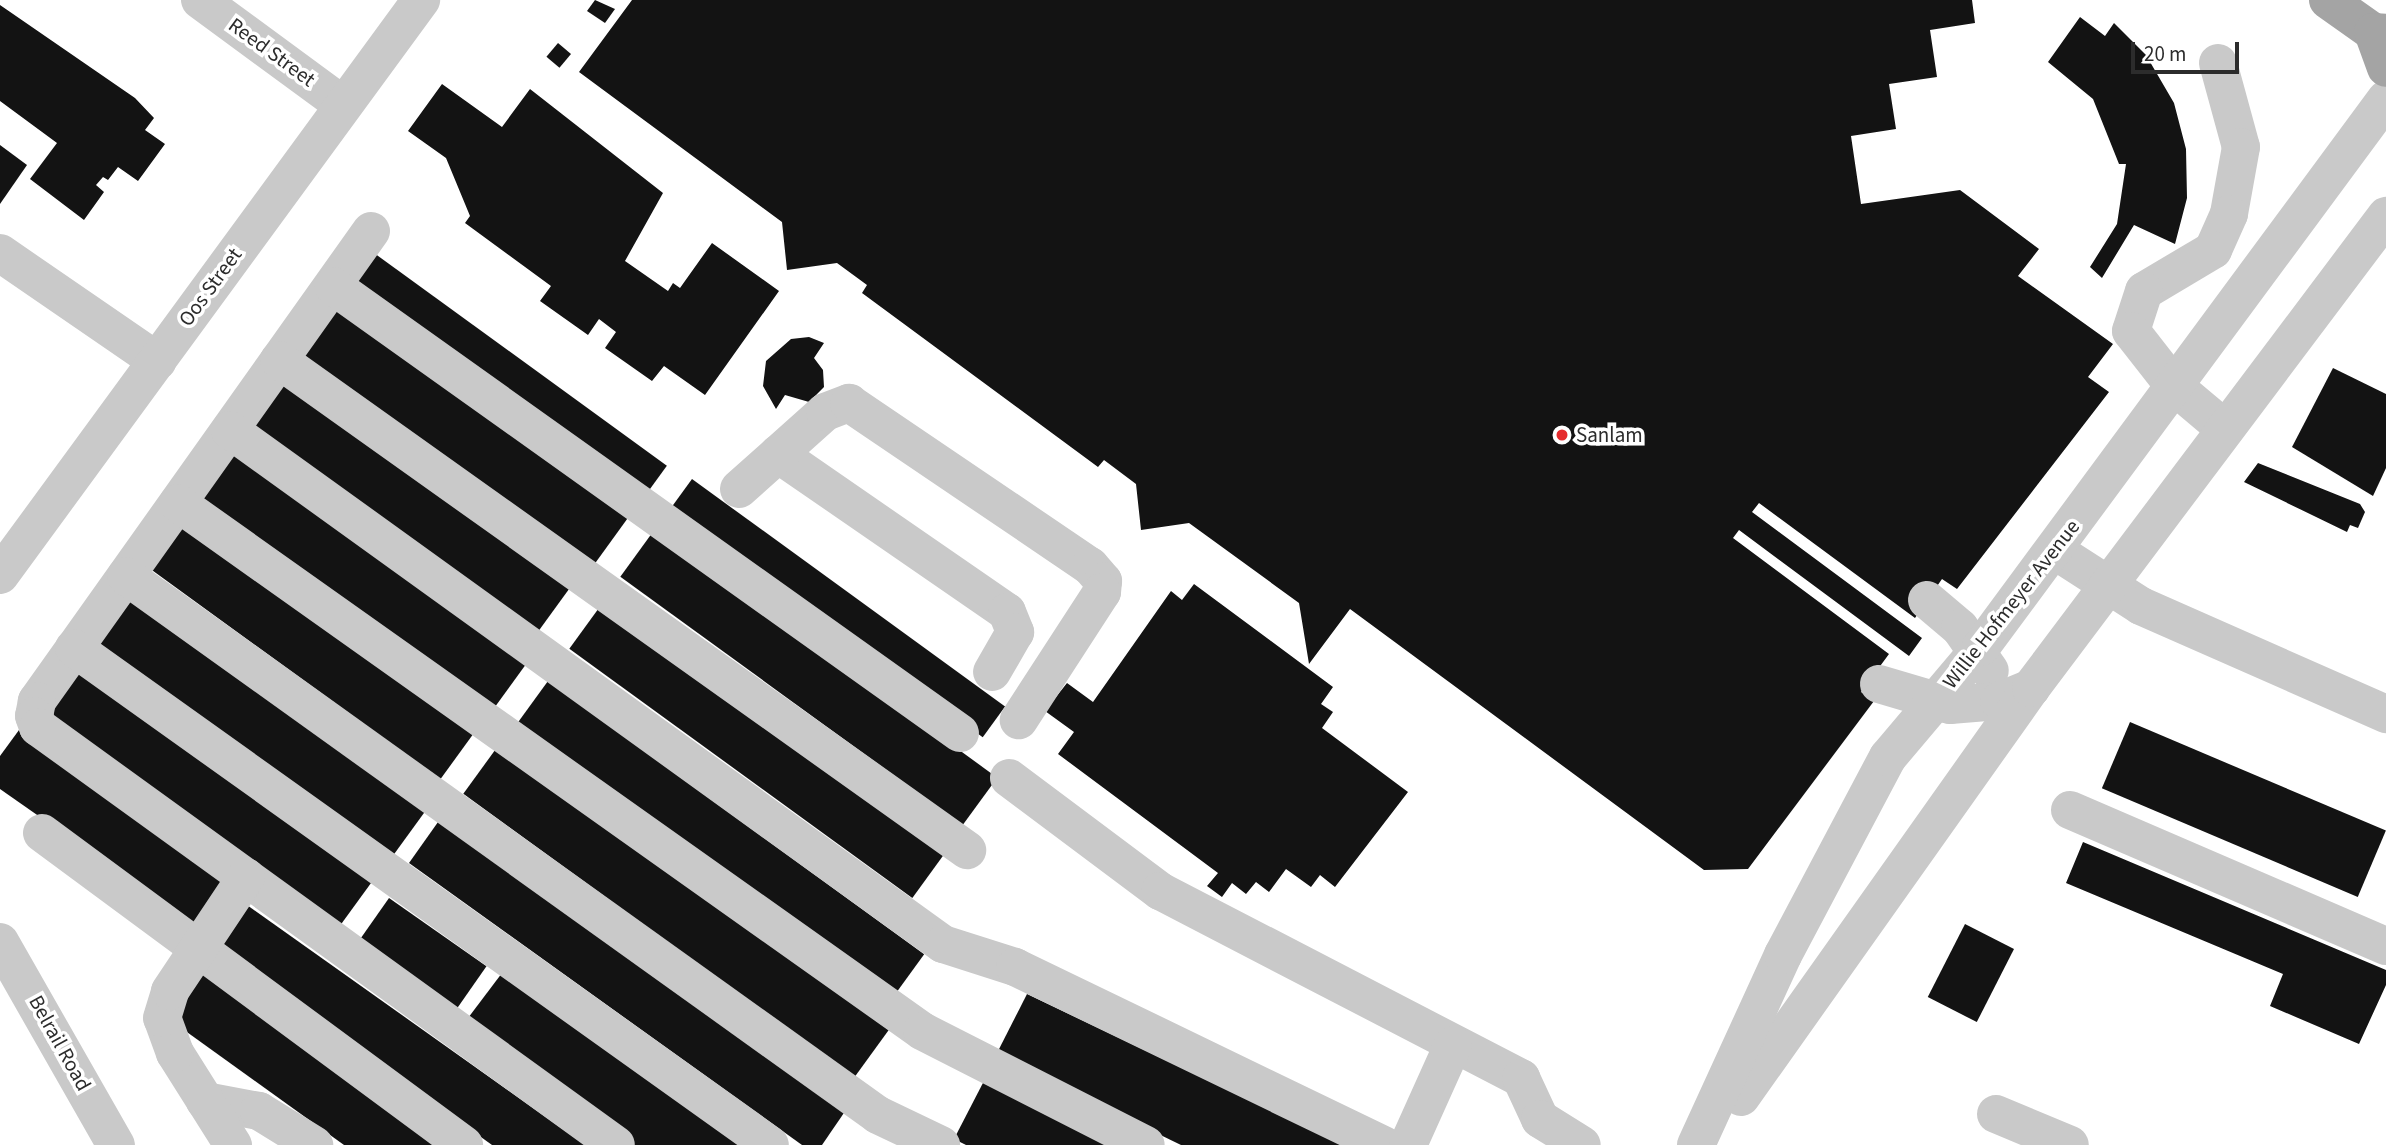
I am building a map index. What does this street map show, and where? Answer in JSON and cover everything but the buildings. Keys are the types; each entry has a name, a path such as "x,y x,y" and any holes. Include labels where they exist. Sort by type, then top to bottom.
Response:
{"main road":[{"path":"2328,0 2379,33 2386,68"}],"street":[{"name":"Reed Street","path":"200,0 343,104"},
{"name":"Oos Street","path":"0,576 421,0"},
{"path":"2218,63 2241,147 2225,226 2213,250 2144,290 2131,318 2135,343 2174,386 2225,429"},
{"name":"Willie Hofmeyer Avenue","path":"1696,1145 1783,955 1888,757 2003,618 2386,99"},
{"path":"1715,1145 1762,1059 2018,699 2386,216"},
{"path":"371,231 34,706 38,727 615,1145"},
{"path":"0,253 157,361"},
{"path":"332,286 960,733"},
{"path":"279,360 967,850"},
{"path":"739,489 835,405 857,407 1098,574 1102,592 1019,720"},
{"path":"230,430 943,944 1015,967 1384,1145"},
{"path":"778,454 1007,612 1015,632 992,672"},
{"path":"178,503 922,1031 1146,1145"},
{"path":"2054,550 2106,586 2386,714"},
{"path":"126,576 878,1115 941,1145"},
{"path":"2003,618 1934,606 2018,699"},
{"path":"75,648 770,1145"},
{"path":"1888,757 1887,706 1876,680 1935,701 2018,699"},
{"path":"1009,778 1160,891 1521,1078 1540,1119 1582,1145"},
{"path":"2070,810 2386,946"},
{"path":"42,833 464,1145"},
{"path":"233,1145 205,1101 162,1018 170,991 246,877"},
{"name":"Belrail Road","path":"0,942 116,1145"},
{"path":"1408,1145 1454,1045"},
{"path":"205,1101 259,1111 314,1145"},
{"path":"1996,1114 2070,1145"}],"place":[{"name":"Sanlam","path":"1562,435"}]}
